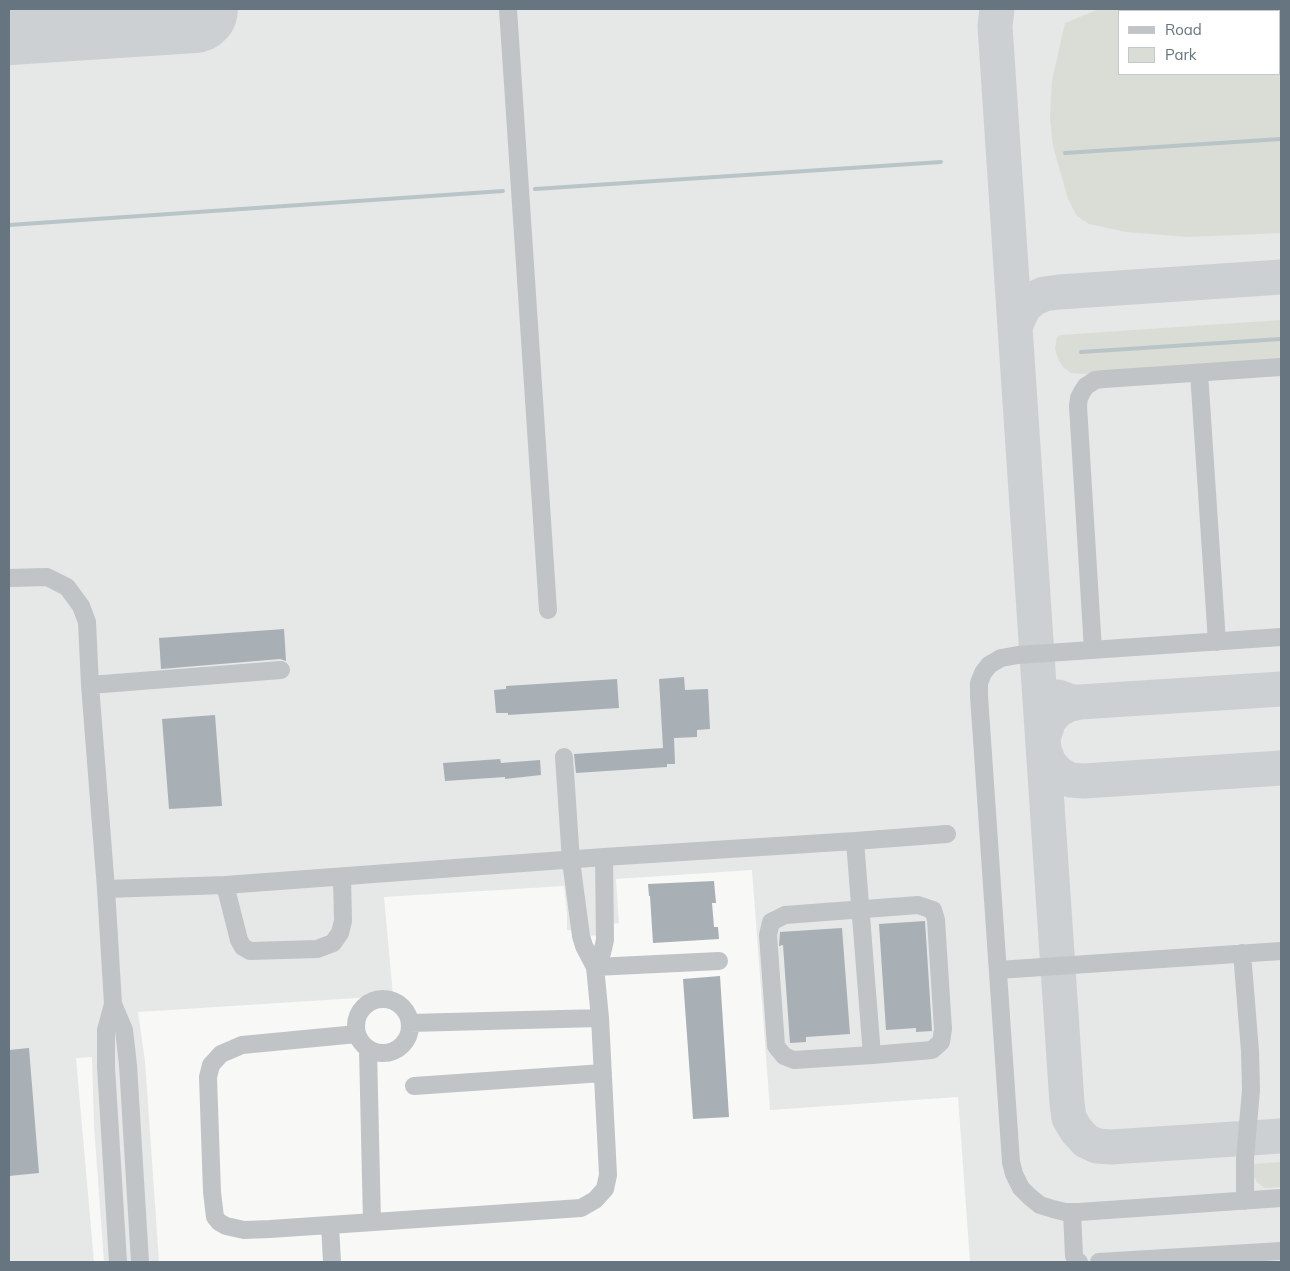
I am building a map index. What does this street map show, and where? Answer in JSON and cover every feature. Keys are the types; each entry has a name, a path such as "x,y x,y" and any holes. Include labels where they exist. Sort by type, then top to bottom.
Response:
{"lane":[{"path":"508,9 548,610"},
{"path":"1094,650 1078,406 1079,398 1086,386 1095,380 1281,367"},
{"path":"1199,373 1217,642"},
{"path":"9,578 47,577 67,587 82,606 87,622 113,1004 106,1030 106,1068 118,1262"},
{"path":"1281,637 1018,654 1001,658 989,665 983,673 979,696 1011,1162 1014,1174 1021,1188 1040,1205 1053,1210 1072,1212 1281,1198"},
{"path":"90,684 281,670"},
{"path":"357,1034 242,1045 221,1054 211,1064 208,1077 212,1192 215,1217 219,1222 226,1226 244,1230 581,1208 594,1200 605,1189 608,1175 600,1018 595,967 584,946 571,861 564,757"},
{"path":"106,889 225,885 947,834"},
{"path":"855,842 872,1055"},
{"path":"595,967 602,953 605,940 604,857"},
{"path":"225,885 242,947 250,951 317,949 333,943 340,933 343,921 342,877"},
{"path":"918,906 933,910 936,920 943,1029 941,1042 932,1050 872,1055 794,1060 784,1056 776,1046 768,935 771,922 785,915 860,909 918,906"},
{"path":"998,970 1281,951"},
{"path":"1242,953 1250,1051 1251,1090 1245,1159 1245,1201"},
{"path":"595,967 719,961"},
{"path":"382,999 392,1001 401,1006 407,1013 410,1023 409,1033 405,1042 397,1049 388,1053 378,1053 368,1049 361,1042 357,1034 356,1024 359,1014 364,1006 373,1001 382,999"},
{"path":"113,1004 124,1030 128,1065 140,1262"},
{"path":"410,1023 600,1018"},
{"path":"368,1049 372,1222"},
{"path":"414,1086 603,1073"},
{"path":"1072,1212 1074,1256 1080,1262"},
{"path":"330,1225 332,1262"},
{"path":"1099,1262 1281,1250"}],"shaded area":[{"path":"9,9 1281,9 1281,1262 970,1262 958,1097 770,1110 752,870 616,879 619,923 607,925 607,935 581,936 573,930 567,930 564,886 384,897 393,995 138,1012 145,1061 159,1262 104,1262 94,1126 92,1057 76,1058 94,1262 9,1262"}],"green space":[{"path":"1099,9 1281,9 1281,233 1189,237 1126,232 1089,224 1077,216 1068,199 1053,146 1050,118 1052,81 1065,23"},
{"path":"1281,320 1281,361 1086,374 1071,373 1063,367 1055,349 1057,337 1061,335"},
{"path":"1281,1162 1281,1187 1265,1188 1257,1182 1253,1175 1253,1164"}],"building":[{"path":"284,629 286,661 280,659 161,669 159,638"},
{"path":"684,677 685,690 708,689 710,729 697,730 697,737 674,738 675,764 667,764 667,767 576,773 574,754 663,748 659,679"},
{"path":"617,679 619,708 508,715 508,713 496,713 494,690 506,689 506,686"},
{"path":"215,715 222,806 169,809 162,719"},
{"path":"500,759 501,763 540,760 541,775 505,779 505,777 445,781 443,763"},
{"path":"714,881 716,903 712,903 714,927 718,927 719,939 653,943 648,884"},
{"path":"925,921 932,1031 916,1032 916,1028 886,1030 879,924"},
{"path":"842,928 850,1034 806,1037 806,1042 790,1043 783,945 779,946 780,932"},
{"path":"720,976 729,1117 693,1119 683,979"},
{"path":"29,1048 39,1173 9,1176 9,1050"}],"waterway":[{"path":"1065,153 1281,139"},
{"path":"535,189 941,162"},
{"path":"9,225 503,191"},
{"path":"1081,352 1281,339"}],"taxiway":[{"path":"997,9 995,26 1069,1118 1076,1130 1086,1141 1097,1146 1111,1147 1281,1136"},
{"path":"1015,327 1025,306 1033,299 1044,294 1281,277"},
{"path":"1058,697 1072,702 1080,702 1281,689"},
{"path":"1080,702 1067,705 1057,711 1049,720 1043,738 1044,750 1049,763 1058,773 1070,780 1084,781 1281,768"}],"runway":[{"path":"9,21 194,9"}]}
